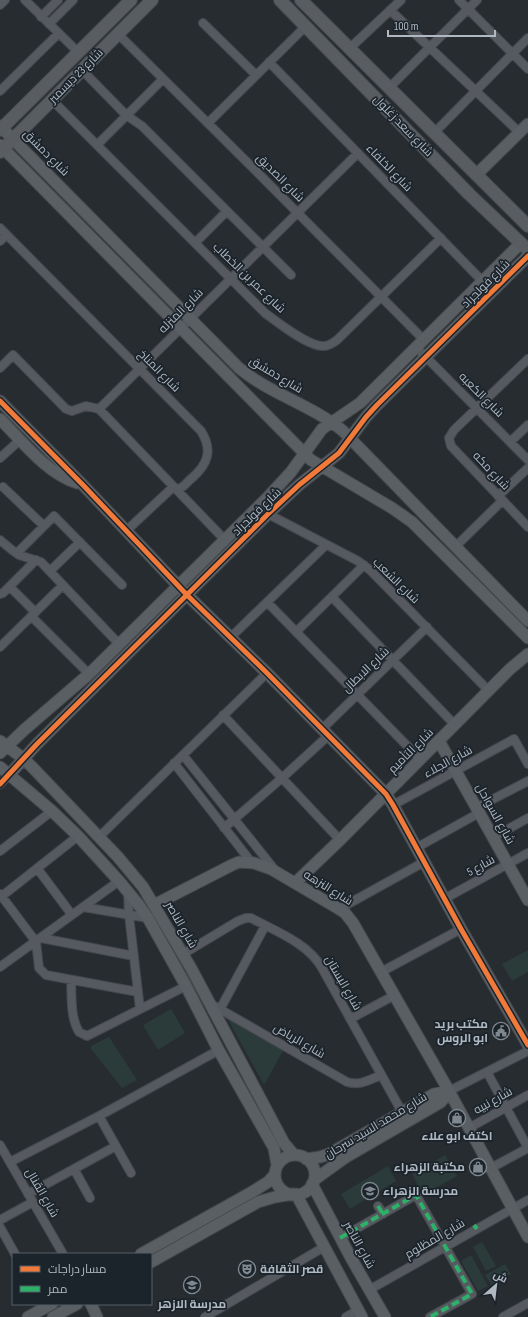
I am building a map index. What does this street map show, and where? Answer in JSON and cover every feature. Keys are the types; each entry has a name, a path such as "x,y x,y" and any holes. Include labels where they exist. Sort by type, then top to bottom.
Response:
{"main road":[{"name":"شارع 23 ديسمبر","path":"1,128 131,0"},
{"name":"شارع 23 ديسمبر","path":"1,149 13,139 152,0"},
{"name":"شارع سعد زغلول","path":"280,0 469,194 524,246"},
{"name":"شارع سعد زغلول","path":"300,0 476,175 527,222"},
{"path":"401,124 413,112"}],"street":[{"path":"0,5 5,0"},
{"path":"25,0 78,52"},
{"path":"41,17 58,0"},
{"path":"49,24 73,0"},
{"path":"349,49 401,0"},
{"path":"459,0 528,69"},
{"path":"389,88 477,0"},
{"path":"390,10 519,132"},
{"path":"203,23 256,75"},
{"path":"208,123 306,26"},
{"path":"0,91 58,34"},
{"name":"شارع الصديق","path":"118,34 381,297 420,344"},
{"path":"434,132 528,38"},
{"name":"شارع الخلفاء","path":"269,62 492,291"},
{"path":"82,70 126,115 142,126 291,275"},
{"path":"97,145 163,79"},
{"name":"شارع عمر بن الخطاب","path":"52,100 265,313 295,334 319,346 332,344 440,238"},
{"path":"476,175 528,124"},
{"name":"شارع دمشق","path":"1,128 246,374 263,385 331,422 351,439 528,621"},
{"path":"1,149 311,460 392,508 412,522 528,638"},
{"name":"شارع المنزله","path":"99,409 358,153"},
{"path":"195,242 227,211"},
{"name":"شارع المناخ","path":"0,228 201,431 206,438 208,453 202,468 181,488 171,489 126,531"},
{"path":"0,242 7,235"},
{"name":"شارع فولجراد","path":"2,746 89,674 284,480 317,435 331,422 360,403 483,281 524,246"},
{"name":"شارع فولجراد","path":"0,784 4,771 24,759 37,744 268,514 294,490 339,453 374,408 528,256"},
{"name":"شارع الكعبه","path":"420,344 426,358 528,460"},
{"path":"0,368 13,355 66,408 72,411 86,406 99,409 225,540"},
{"path":"477,408 528,359"},
{"path":"0,401 83,485 187,595 231,637 386,794 444,900 528,1045"},
{"name":"شارع مكه","path":"477,408 451,434 449,442 500,499 528,527"},
{"path":"0,419 48,466 67,479 83,485"},
{"path":"510,442 528,425"},
{"path":"0,458 20,440"},
{"path":"455,547 528,468"},
{"path":"4,487 44,526"},
{"name":"شارع الشعب","path":"268,514 364,565 489,691"},
{"path":"17,553 54,516 122,585"},
{"path":"0,540 17,553 41,562 119,644"},
{"path":"50,570 80,542"},
{"path":"231,637 326,545"},
{"path":"0,594 10,587 36,560"},
{"path":"296,632 364,565"},
{"path":"0,646 63,585"},
{"path":"10,587 89,674"},
{"path":"485,596 494,587"},
{"path":"332,597 455,725"},
{"path":"267,602 420,759"},
{"name":"شارع الابطال","path":"224,828 282,778 326,732 358,695 426,627"},
{"name":"شارع التأميم","path":"295,883 340,840 510,669 528,654"},
{"path":"99,836 267,673"},
{"path":"223,715 340,840"},
{"name":"شارع الجلاء","path":"393,805 514,739 528,764"},
{"name":"شارع السواحل","path":"439,741 492,838 528,898"},
{"name":"شارع الناصر","path":"2,746 24,759 99,836 143,887 183,954 208,1003 218,1013 277,1130 284,1143 294,1155"},
{"path":"183,755 278,874"},
{"path":"174,764 252,863"},
{"path":"4,771 52,811 78,836 120,881 148,918 274,1148 276,1183 285,1192 295,1194"},
{"path":"416,848 528,781"},
{"path":"0,851 52,811"},
{"path":"492,838 528,818"},
{"path":"78,836 1,895 38,940 39,968 43,974 138,992"},
{"name":"شارع 5","path":"444,900 528,853"},
{"path":"108,869 111,861 118,857"},
{"name":"شارع النزهه","path":"154,905 232,865 246,862 262,865 345,913 353,923 395,995 528,1237"},
{"path":"339,909 424,862"},
{"path":"37,868 72,915"},
{"path":"0,967 120,881"},
{"path":"128,892 129,915 140,1009"},
{"path":"83,907 148,918"},
{"name":"شارع البستان","path":"183,954 242,919 251,918 302,946 313,955 322,968 402,1112"},
{"path":"218,1013 265,926"},
{"path":"381,972 461,929"},
{"path":"38,940 134,956"},
{"path":"72,980 73,1018 75,1025 81,1034 87,1036 186,986"},
{"path":"350,1019 395,995"},
{"name":"شارع الرياض","path":"218,1013 352,1084 363,1083 381,1075"},
{"path":"10,1162 99,1116 219,1050"},
{"name":"شارع محمد السيد سرحان","path":"313,1182 339,1154 402,1112 434,1094 449,1091 528,1051"},
{"path":"487,1072 528,1148 491,1168"},
{"name":"شارع محمد السيد سرحان","path":"306,1158 339,1154 441,1102 449,1091"},
{"name":"شارع نبيه","path":"469,1128 528,1095"},
{"path":"99,1116 131,1173"},
{"path":"266,1135 277,1130"},
{"name":"شارع القنال","path":"0,1144 62,1253"},
{"path":"28,1194 116,1146"},
{"path":"143,1253 264,1186 283,1159 294,1155 306,1158 313,1168 313,1182 305,1192 274,1197 258,1202 152,1261"},
{"path":"74,1170 90,1198"},
{"name":"شارع الناصر","path":"313,1182 340,1238 385,1317"},
{"path":"252,1192 258,1202"},
{"path":"295,1194 360,1314 346,1317"},
{"path":"340,1238 416,1195 472,1294 430,1317"},
{"name":"شارع المظلوم","path":"369,1290 446,1247 476,1227 528,1200"},
{"path":"0,1220 33,1202"},
{"path":"378,1206 383,1214"},
{"path":"310,1222 327,1213"},
{"path":"0,1227 15,1253"},
{"path":"205,1317 324,1247"},
{"path":"503,1317 528,1303"},
{"path":"28,1317 50,1305"},
{"path":"53,1317 75,1305"},
{"path":"91,1305 97,1317"}],"shaded area":[{"path":"528,950 528,972 512,981 502,964"},
{"path":"171,1009 185,1033 158,1050 143,1025"},
{"path":"226,1016 284,1049 264,1085"},
{"path":"109,1037 137,1080 122,1088 91,1049 91,1046"},
{"path":"445,1155 457,1176 423,1195 412,1174"},
{"path":"388,1166 396,1181 350,1209 341,1194"},
{"path":"482,1242 496,1266 486,1271 473,1247"},
{"path":"471,1255 488,1286 478,1291 461,1261"},
{"path":"505,1264 511,1274 491,1285 485,1275"}],"marked path":[{"path":"340,1238 416,1195 472,1294 430,1317"},
{"path":"378,1206 383,1214"},
{"path":"474,1225 477,1229"}],"cycle path":[{"path":"0,784 37,744 268,514 299,485 339,453 377,405 528,256"},
{"path":"0,401 83,485 187,595 267,673 386,794 528,1045"}],"place":[{"name":"مكتب بريد ابو الروس","path":"501,1031"},
{"name":"اكتف ابو علاء","path":"457,1118"},
{"name":"مكتبة الزهراء","path":"478,1167"},
{"name":"مدرسة الزهراء","path":"370,1191"},
{"name":"قصر الثقافة","path":"247,1269"},
{"name":"مدرسة الازهر","path":"192,1285"}]}
